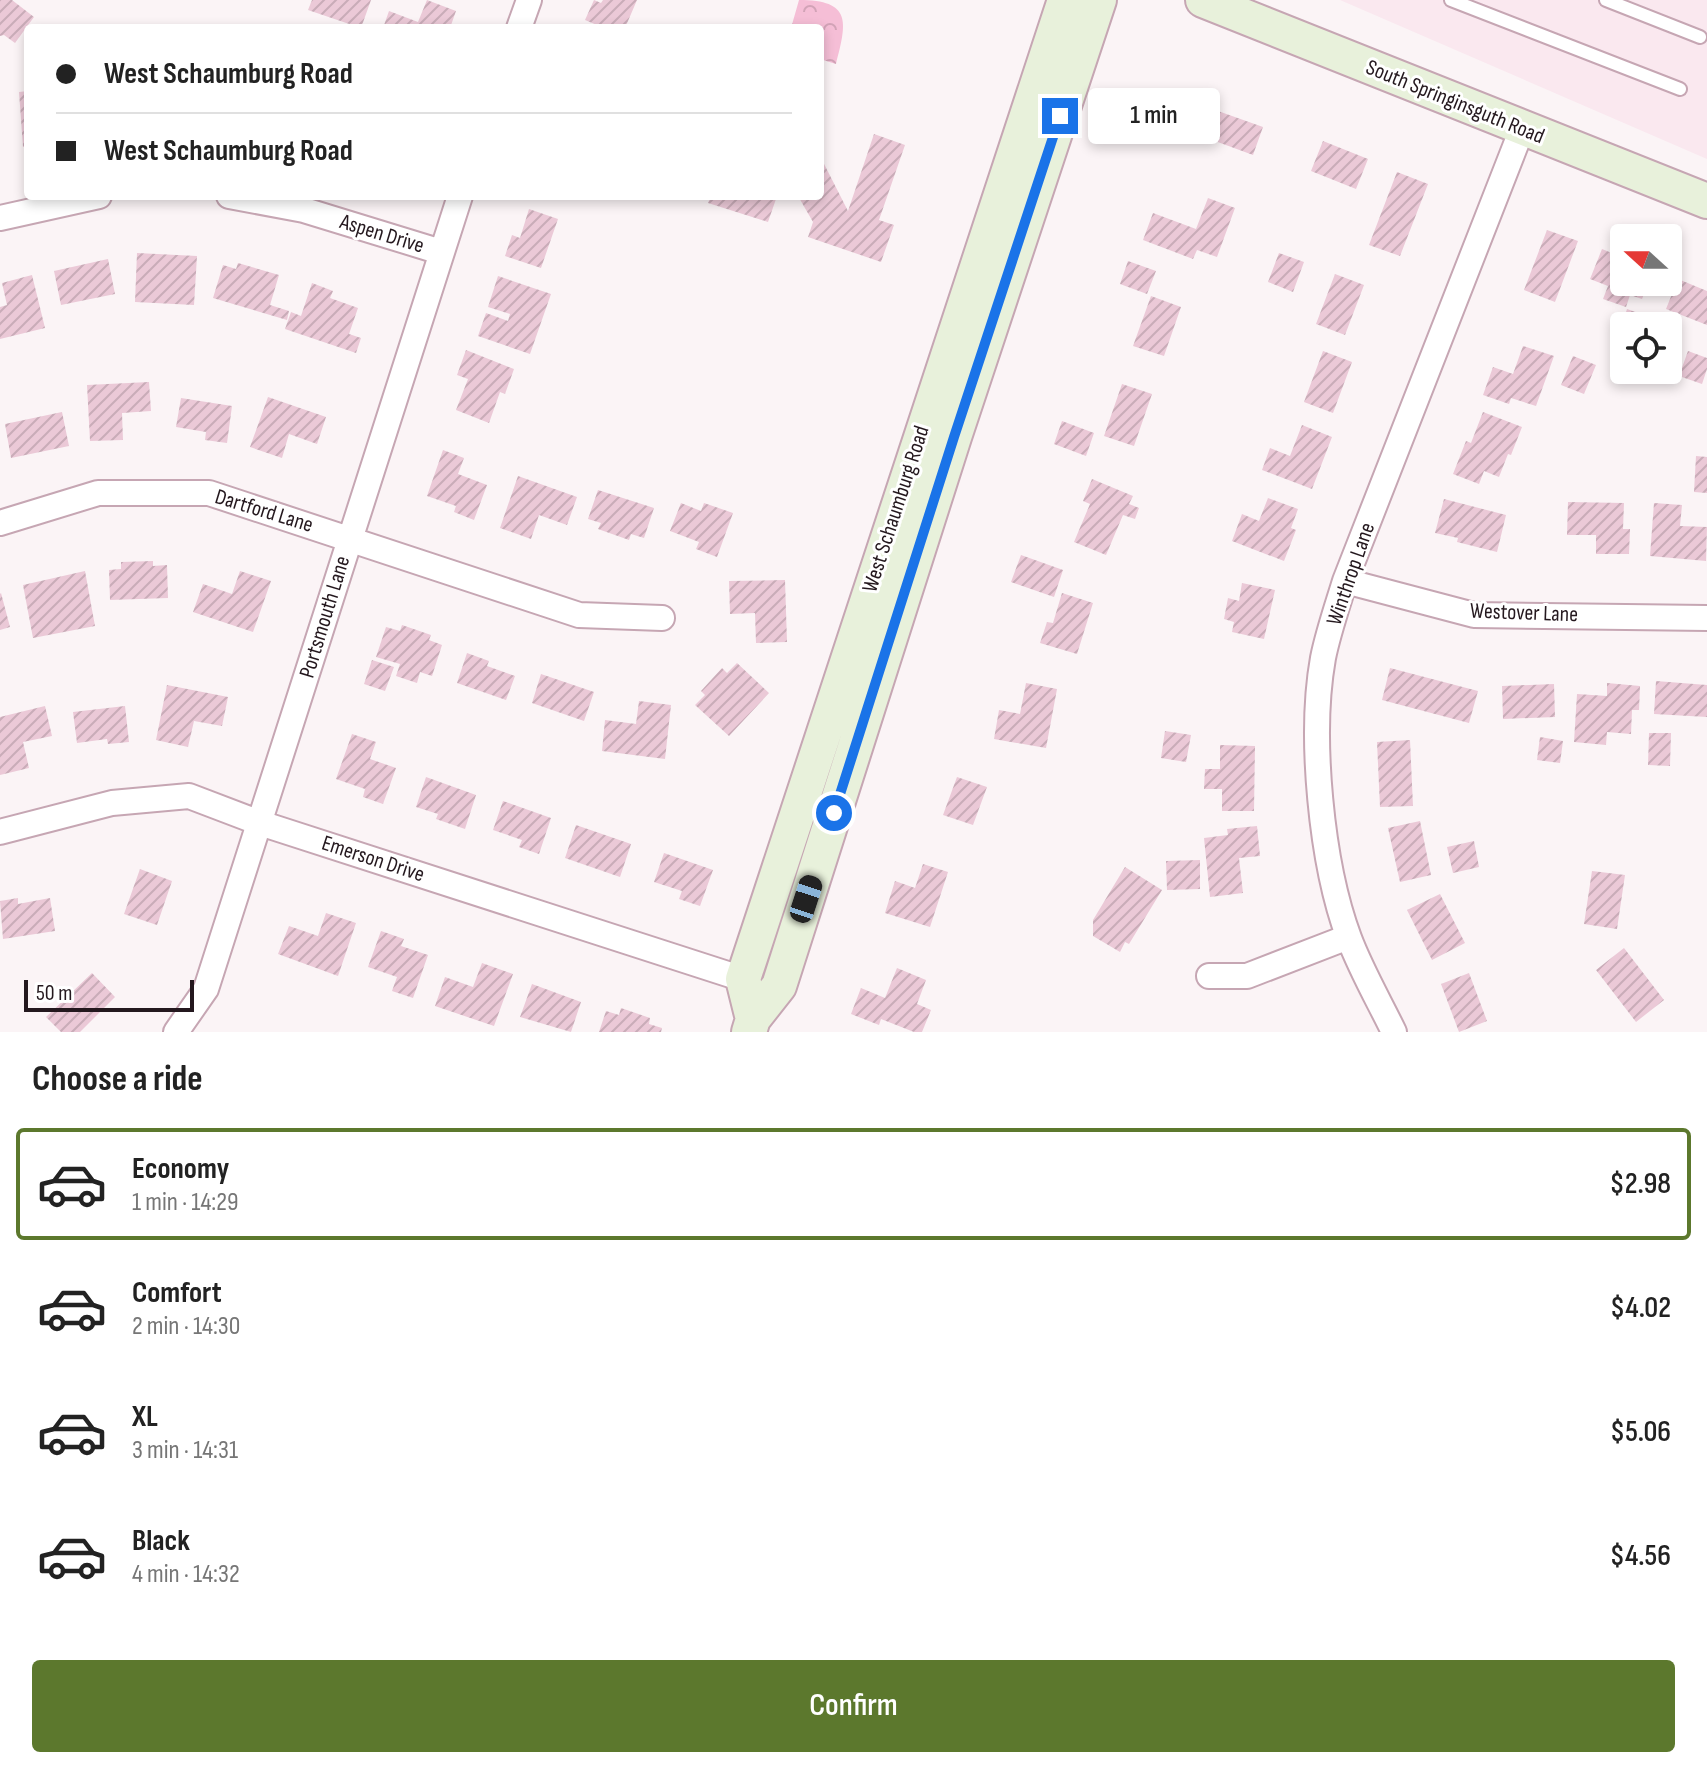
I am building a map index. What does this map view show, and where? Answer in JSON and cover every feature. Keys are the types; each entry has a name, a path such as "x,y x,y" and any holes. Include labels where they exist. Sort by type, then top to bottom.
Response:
{"main road":[{"name":"West Schaumburg Road","path":"751,1025 779,986 1065,0"},
{"name":"West Schaumburg Road","path":"751,1025 743,979 941,423 1099,0"},
{"name":"South Springinsguth Road","path":"1203,0 1707,201"}],"street":[{"path":"520,24 529,0"},
{"name":"Winthrop Lane","path":"1394,1032 1348,937 1333,877 1320,808 1318,750 1323,659 1345,581 1522,129"},
{"path":"0,218 81,200"},
{"name":"Aspen Drive","path":"250,200 304,210 441,252"},
{"name":"Portsmouth Lane","path":"176,1032 206,989 459,200"},
{"name":"Dartford Lane","path":"0,523 98,493 209,493 579,615 662,618"},
{"name":"Westover Lane","path":"1345,581 1474,615 1707,618"},
{"name":"Emerson Drive","path":"0,832 112,803 189,796 260,823 743,979"},
{"path":"1209,976 1247,976 1348,937"}],"lane":[{"path":"1451,0 1680,89"},
{"path":"1606,0 1700,37"}],"shaded area":[{"path":"1340,0 1707,0 1707,159"}],"green space":[{"path":"799,0 829,4 837,9 843,25 836,64 824,60 824,24 792,24"}],"building":[{"path":"0,0 12,0 34,17 29,24 24,24 24,31 15,43 4,35 0,36"},
{"path":"312,0 371,0 362,24 349,24 308,10"},
{"path":"427,0 456,11 451,24 384,24 389,11 418,22"},
{"path":"594,0 601,3 603,0 637,0 627,24 594,24 585,20"},
{"path":"24,91 23,147 19,92"},
{"path":"1187,100 1263,127 1253,155 1177,127"},
{"path":"874,134 905,145 879,220 894,225 881,262 808,237 813,222 800,200 824,200 824,164 848,211"},
{"path":"1323,141 1368,159 1356,189 1311,171"},
{"path":"1397,172 1428,184 1400,256 1369,245"},
{"path":"1208,198 1235,208 1217,257 1197,250 1193,259 1143,240 1153,213 1196,229"},
{"path":"709,200 776,200 768,222 708,203"},
{"path":"529,209 558,219 541,268 505,256 512,235 520,238"},
{"path":"1547,230 1578,241 1555,302 1524,290"},
{"path":"1602,249 1610,252 1610,296 1630,296 1626,307 1603,299 1608,286 1590,279"},
{"path":"137,253 197,256 194,305 135,302"},
{"path":"1279,253 1304,262 1293,292 1268,282"},
{"path":"108,259 115,294 61,305 54,271"},
{"path":"1128,261 1156,271 1147,294 1120,284"},
{"path":"238,263 279,275 270,305 289,311 287,320 213,298 223,265 236,269"},
{"path":"1335,274 1364,285 1345,335 1316,324"},
{"path":"32,275 45,328 0,339 0,307 7,305 2,283"},
{"path":"498,276 551,294 530,354 478,336 486,313 508,321 510,314 488,307"},
{"path":"1682,281 1707,291 1707,325 1682,315 1682,312 1666,309 1671,296 1682,296"},
{"path":"312,283 333,291 330,298 358,308 349,334 361,338 356,353 285,329 291,312 301,316"},
{"path":"1151,296 1181,307 1164,356 1133,346"},
{"path":"1523,346 1554,356 1536,406 1511,398 1509,404 1483,395 1493,367 1513,374"},
{"path":"466,350 514,369 505,394 500,392 489,423 456,410 468,379 457,375"},
{"path":"1323,351 1352,362 1333,413 1304,402"},
{"path":"1688,351 1707,358 1702,384 1682,377"},
{"path":"1573,356 1596,365 1584,394 1561,385"},
{"path":"149,382 151,411 122,413 123,440 90,441 87,385"},
{"path":"1122,384 1152,394 1134,446 1104,436"},
{"path":"268,397 326,417 317,444 289,434 282,458 250,447"},
{"path":"181,398 232,406 227,443 205,440 206,432 176,427"},
{"path":"62,412 69,446 11,458 5,424"},
{"path":"1483,412 1522,427 1499,477 1484,471 1479,484 1453,474 1466,441 1471,443"},
{"path":"1062,421 1094,433 1086,456 1054,444"},
{"path":"1302,425 1332,437 1312,489 1262,470 1270,448 1290,456"},
{"path":"443,450 464,458 458,474 487,485 474,520 454,512 456,506 427,496"},
{"path":"1696,456 1707,457 1707,493 1694,492"},
{"path":"518,476 577,497 567,525 539,515 531,539 500,528"},
{"path":"1092,479 1133,496 1129,504 1139,508 1135,519 1123,515 1106,555 1074,542 1090,504 1083,501"},
{"path":"598,490 654,508 644,538 631,534 629,540 598,529 601,523 588,519"},
{"path":"1268,498 1298,509 1291,528 1296,530 1284,561 1232,541 1242,514 1259,521"},
{"path":"1444,499 1506,515 1497,552 1435,533"},
{"path":"1568,502 1624,503 1623,529 1630,529 1629,554 1596,554 1596,535 1567,535"},
{"path":"681,503 701,511 704,503 733,513 717,557 696,549 699,542 670,531"},
{"path":"1654,503 1682,505 1680,526 1707,527 1706,561 1650,556"},
{"path":"1021,555 1063,570 1054,597 1011,582"},
{"path":"153,561 153,566 167,565 168,598 110,600 109,570 121,569 121,562"},
{"path":"85,571 95,626 33,638 23,585"},
{"path":"240,571 271,581 253,632 193,612 203,584 232,594"},
{"path":"785,580 787,642 756,643 755,613 730,614 729,581"},
{"path":"1242,583 1275,590 1264,639 1232,632 1234,622 1224,619 1228,598 1239,601"},
{"path":"1062,593 1093,603 1077,654 1040,643 1047,622 1053,623"},
{"path":"0,594 10,627 0,630"},
{"path":"402,625 431,635 429,640 442,645 432,676 420,672 417,683 396,676 400,664 376,657 386,627 400,631"},
{"path":"467,653 489,661 487,666 515,676 506,700 457,683"},
{"path":"372,660 394,667 385,691 364,684"},
{"path":"737,663 769,693 729,736 695,705 705,695 701,691 722,668 727,673"},
{"path":"1390,668 1478,691 1469,723 1382,700"},
{"path":"541,674 594,692 584,721 532,703"},
{"path":"1656,681 1707,685 1707,717 1654,714"},
{"path":"1026,683 1057,689 1046,748 994,739 999,710 1020,714"},
{"path":"1607,683 1640,686 1639,710 1632,710 1631,734 1607,732 1606,745 1574,742 1577,694 1607,696"},
{"path":"1554,684 1555,717 1503,719 1502,686"},
{"path":"167,685 228,697 222,726 194,721 188,747 156,740"},
{"path":"639,701 671,705 665,759 602,751 605,720 636,724"},
{"path":"45,706 52,736 23,742 29,768 0,775 0,717"},
{"path":"125,706 129,742 108,744 107,739 77,743 73,712"},
{"path":"1165,731 1191,735 1186,762 1161,758"},
{"path":"1649,733 1671,733 1670,766 1648,765"},
{"path":"352,734 376,742 370,759 396,768 383,804 363,797 365,789 336,779"},
{"path":"1540,737 1563,741 1560,763 1537,760"},
{"path":"1410,740 1413,806 1380,807 1377,742"},
{"path":"1220,745 1255,746 1254,811 1222,811 1222,789 1204,789 1205,769 1220,769"},
{"path":"426,777 476,795 465,829 436,819 438,814 416,807"},
{"path":"957,777 987,787 973,825 943,815"},
{"path":"503,801 551,818 539,854 519,847 522,840 493,830"},
{"path":"1420,821 1431,875 1400,882 1388,828"},
{"path":"576,825 631,844 620,877 565,858"},
{"path":"1257,826 1260,856 1239,858 1243,893 1210,897 1204,838 1228,835 1227,829"},
{"path":"1474,841 1479,867 1453,873 1447,847"},
{"path":"664,853 713,870 700,906 679,899 682,891 654,882"},
{"path":"1200,860 1200,889 1167,890 1166,861"},
{"path":"923,864 948,872 930,927 885,913 895,881 915,888"},
{"path":"1125,867 1162,890 1129,944 1125,942 1120,952 1093,936 1093,920"},
{"path":"140,869 172,881 157,925 124,914"},
{"path":"1592,871 1625,875 1617,929 1584,924"},
{"path":"1440,894 1465,943 1432,960 1407,910"},
{"path":"18,898 18,904 50,898 55,931 3,939 0,901"},
{"path":"326,913 356,923 338,976 278,954 289,926 318,936"},
{"path":"381,931 404,939 401,946 428,955 413,998 392,991 397,977 368,967"},
{"path":"1624,948 1664,1000 1636,1022 1596,970"},
{"path":"482,963 513,974 494,1026 435,1006 445,977 473,987"},
{"path":"897,968 926,980 917,1004 931,1010 922,1032 914,1032 881,1019 879,1025 851,1014 861,988 885,998"},
{"path":"92,973 115,997 80,1032 61,1032 46,1017"},
{"path":"1469,973 1487,1021 1459,1032 1441,984"},
{"path":"532,984 581,1002 571,1032 520,1017"},
{"path":"621,1008 650,1018 649,1024 662,1028 661,1032 599,1032 606,1011 619,1015"}],"route":[{"path":"834,813 1060,116"}]}
